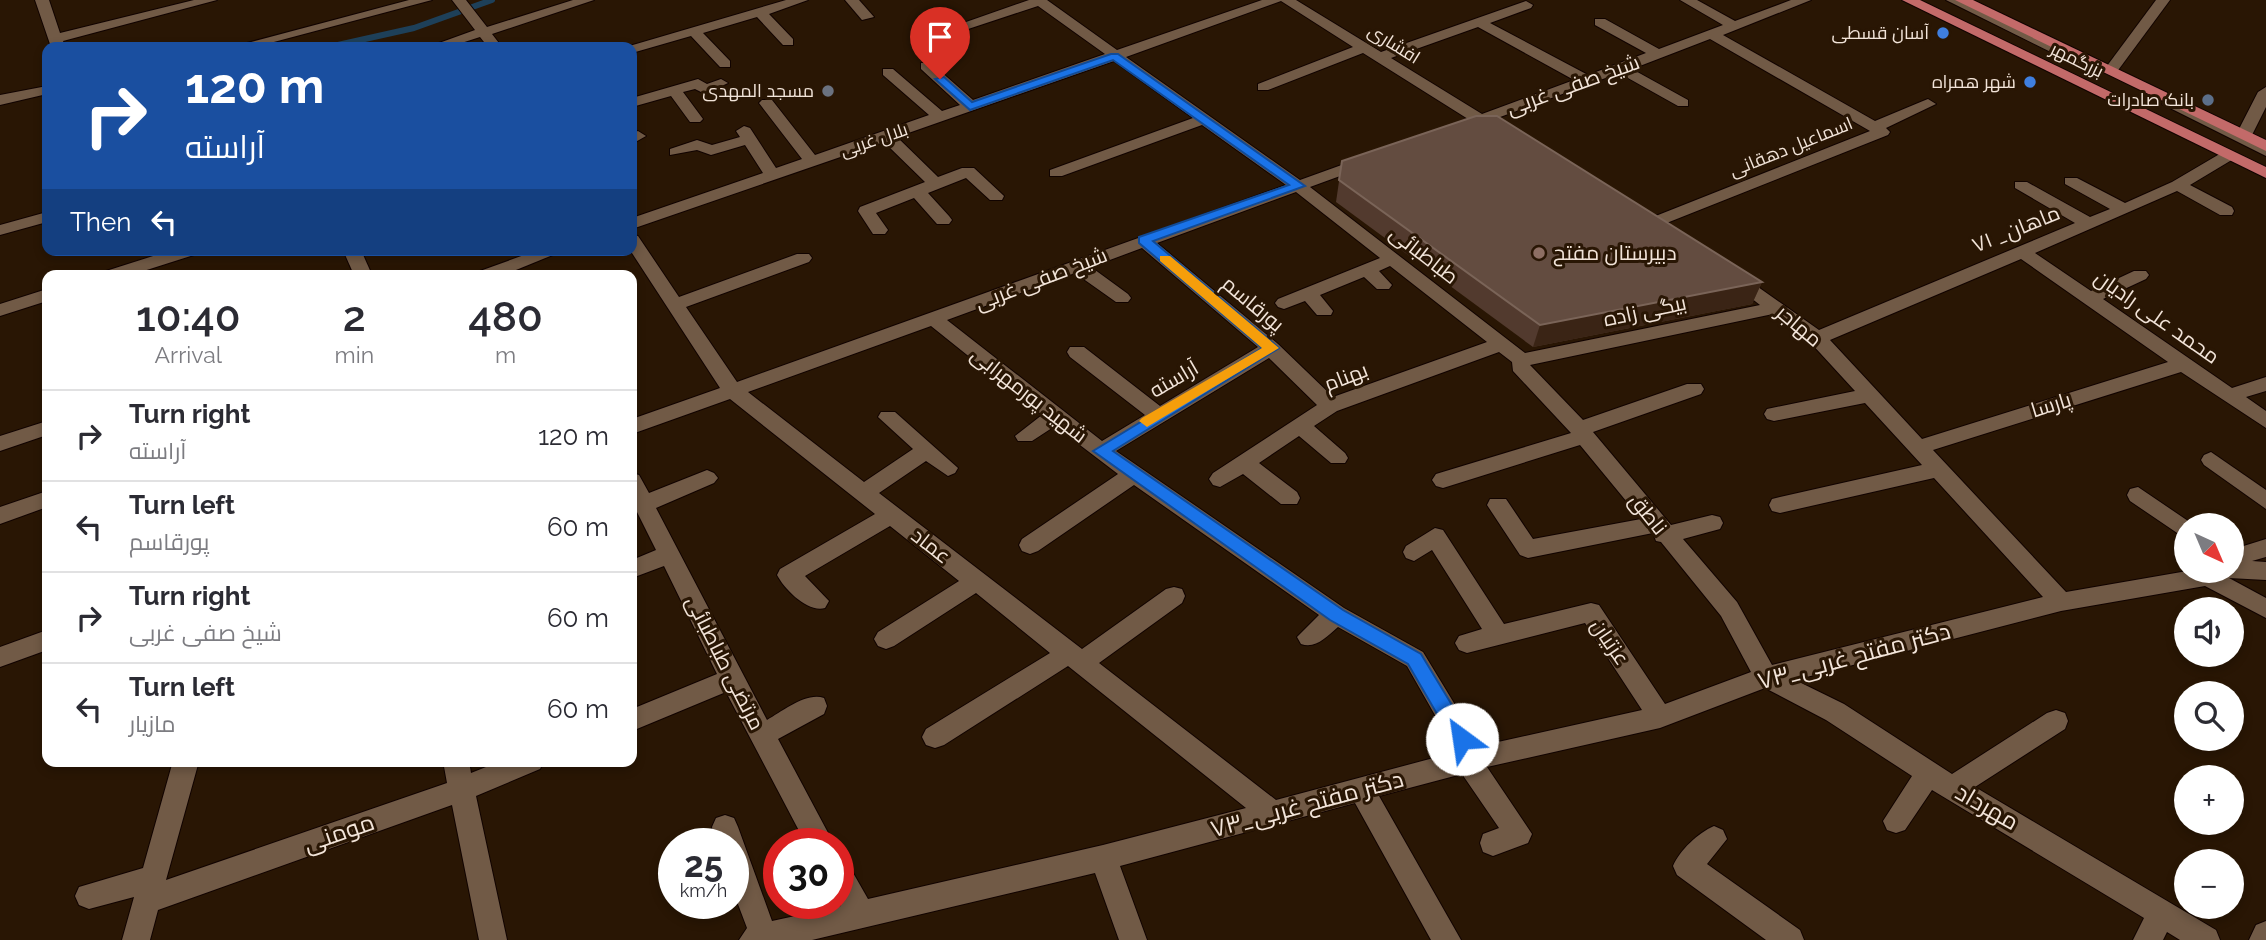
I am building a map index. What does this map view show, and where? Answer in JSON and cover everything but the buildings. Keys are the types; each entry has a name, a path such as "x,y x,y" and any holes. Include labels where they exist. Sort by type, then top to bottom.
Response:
{"main road":[{"name":"بزرگمهر","path":"1909,0 2266,173"},
{"name":"بزرگمهر","path":"1962,0 2111,70 2266,149"}],"street":[{"path":"42,0 56,42"},
{"path":"60,42 210,0"},
{"path":"258,42 402,3 425,0"},
{"path":"459,0 492,42"},
{"path":"455,42 587,0"},
{"path":"637,48 801,0"},
{"path":"852,0 867,17"},
{"name":"بلال غربی","path":"637,222 1275,0"},
{"name":"افشاری","path":"1287,0 1481,119"},
{"path":"1687,0 1735,26"},
{"name":"شیخ صفی غربی","path":"1442,133 1803,0"},
{"path":"1953,0 2266,149"},
{"path":"2111,70 2164,0"},
{"path":"936,35 1043,1"},
{"name":"طباطبائی","path":"1043,1 1114,56 1298,186 1522,360"},
{"path":"1379,58 1527,5"},
{"path":"760,12 788,42"},
{"path":"1479,22 1586,80"},
{"path":"1600,22 1658,54"},
{"path":"694,31 725,64"},
{"name":"اسماعیل دهقانی","path":"1649,225 1882,132 1711,34"},
{"path":"1263,87 1363,48"},
{"path":"926,66 970,106"},
{"path":"1620,68 1684,103"},
{"path":"888,72 940,117"},
{"path":"637,101 698,83 705,90 721,83"},
{"path":"674,90 695,119"},
{"path":"0,100 42,91"},
{"path":"2244,136 2266,92"},
{"path":"766,103 812,161"},
{"path":"1875,127 1928,104"},
{"path":"1056,173 1204,119"},
{"path":"1481,119 1503,134"},
{"path":"676,152 697,145 711,150 746,135 772,175"},
{"path":"886,135 936,184"},
{"name":"شیخ صفی غربی","path":"637,425 1390,152"},
{"name":"۷۱ _ماهان","path":"1817,338 2124,209 2178,185 2229,155"},
{"path":"879,230 866,211 968,171 996,196"},
{"path":"2071,181 2124,209"},
{"path":"2021,185 2089,223"},
{"path":"2178,185 2226,211"},
{"path":"917,191 943,220"},
{"path":"1630,214 1671,238"},
{"path":"0,230 42,218"},
{"name":"پورقاسم","path":"1143,240 1271,348 1330,406"},
{"name":"عماد","path":"637,247 732,390 1273,813"},
{"name":"محمد علی رادیان","path":"2021,251 2266,421"},
{"path":"128,270 172,256"},
{"path":"500,270 539,256"},
{"path":"676,305 803,258"},
{"path":"1284,303 1393,260"},
{"name":"مهاجر","path":"1715,265 1817,338 2062,602"},
{"path":"1077,266 1122,298"},
{"path":"1367,270 1383,285"},
{"path":"2090,299 2140,275"},
{"path":"1307,293 1324,311"},
{"path":"0,310 42,297"},
{"name":"بیگی زاده","path":"1522,360 1777,307"},
{"name":"شهید پورمهرابی","path":"933,319 1101,451 1135,472 1336,615 1415,659 1471,760 1519,834 1493,843"},
{"name":"بهنام","path":"1220,480 1330,406 1502,344"},
{"name":"آراسته","path":"1101,451 1271,348"},
{"path":"1076,352 1157,415"},
{"name":"ناطق","path":"1522,360 1520,366 1581,432 1660,530 1729,609 1766,677"},
{"name":"پارسا","path":"1919,447 2184,364"},
{"path":"2230,395 2266,384"},
{"path":"1443,480 1694,389"},
{"path":"1774,414 1871,396"},
{"path":"1025,436 1055,416"},
{"path":"888,417 948,468"},
{"path":"1300,426 1338,458"},
{"path":"0,444 42,430"},
{"path":"864,493 927,450"},
{"path":"2211,460 2266,501"},
{"path":"1244,463 1289,498"},
{"path":"1780,505 1940,469"},
{"path":"1030,545 1135,472"},
{"path":"645,504 707,478"},
{"name":"مرتضی طباطبائی","path":"637,490 732,679 812,828"},
{"path":"2138,495 2174,522"},
{"path":"0,516 42,501"},
{"path":"1498,505 1528,549 1712,523"},
{"path":"817,601 788,575 891,515"},
{"path":"1414,551 1435,536 1497,633"},
{"name":"۷۳_دکتر مفتح غربی","path":"2244,554 2266,548"},
{"path":"637,567 670,554"},
{"name":"۷۳_دکتر مفتح غربی","path":"2244,570 2266,571"},
{"name":"۷۳_دکتر مفتح غربی","path":"758,939 1103,858 1471,760 1660,717 1766,677 2062,602 2174,580"},
{"path":"886,639 977,582"},
{"path":"2239,583 2266,609"},
{"path":"935,737 1075,659 1174,596"},
{"name":"عزتیان","path":"1467,643 1497,633 1591,612 1660,717"},
{"path":"1309,637 1336,615"},
{"path":"0,657 42,642"},
{"name":"مهرداد","path":"1766,677 1835,712 1952,788 2206,940"},
{"path":"637,718 732,679"},
{"path":"763,735 815,706"},
{"path":"1952,788 2056,721"},
{"path":"136,940 184,767"},
{"path":"458,767 494,940"},
{"name":"مومنی","path":"89,896 149,889 463,789 516,767"},
{"path":"1896,821 1929,773"},
{"path":"1362,791 1447,940"},
{"path":"1714,839 1687,866 1790,940"},
{"path":"1103,858 1133,940"},
{"path":"854,901 862,915"},
{"path":"749,909 758,939"},
{"path":"2147,940 2163,913"},
{"path":"2263,940 2266,935"}],"waterway":[{"path":"351,42 414,28 492,0"}],"slow traffic":[{"path":"1147,421 1271,348 1165,258"}],"place":[{"name":"آسان قسطی","path":"1943,33"},
{"name":"شهر همراه","path":"2030,82"},
{"name":"مسجد المهدی","path":"828,91"},
{"name":"بانک صادرات","path":"2208,100"},
{"name":"دبیرستان مفتح","path":"1539,253"}],"route":[{"path":"940,79 970,106 1114,56 1298,186 1143,240 1271,348 1101,451 1135,472 1336,615 1415,659 1462,739"}]}
